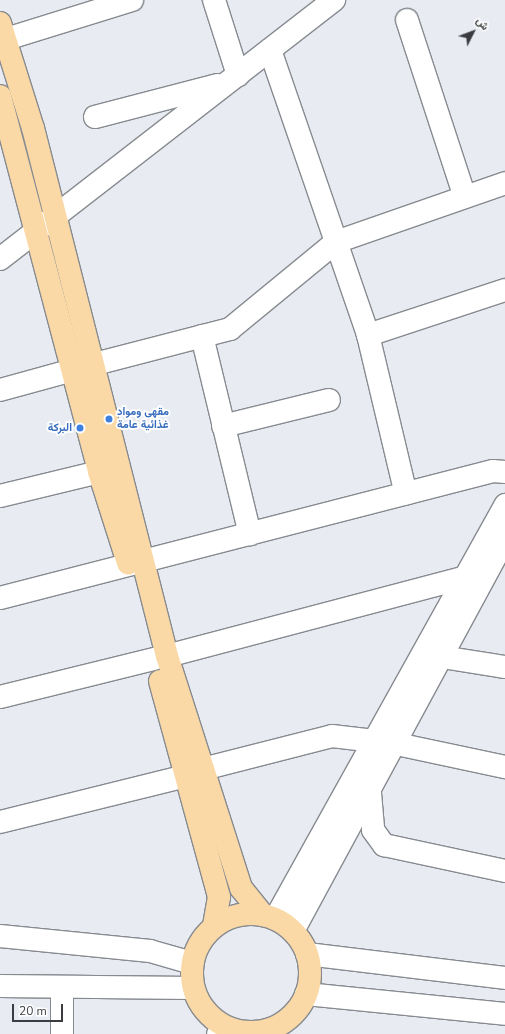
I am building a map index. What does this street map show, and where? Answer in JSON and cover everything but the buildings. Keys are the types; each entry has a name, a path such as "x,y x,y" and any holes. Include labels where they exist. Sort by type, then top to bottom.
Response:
{"main road":[{"path":"3,31 32,128 46,224"},
{"path":"0,96 46,224 82,368 160,657 194,772 219,897 214,926 196,949 192,964 193,988 210,1016 230,1031 259,1032 279,1025 301,1003"},
{"path":"82,368 99,472 135,562"},
{"path":"194,772 241,888 269,917 293,931 307,954 310,974 301,1003 296,1034"},
{"path":"214,926 246,914 269,917"}],"street":[{"path":"3,31 132,0"},
{"path":"214,0 232,79"},
{"path":"0,260 270,50 325,3"},
{"path":"407,20 465,197"},
{"path":"270,50 368,335 406,494"},
{"path":"95,117 232,79"},
{"path":"0,390 230,329 336,242 505,183"},
{"path":"368,335 505,290"},
{"path":"202,336 250,534"},
{"path":"223,426 329,400"},
{"path":"0,598 493,471 505,472"},
{"path":"0,496 99,472"},
{"path":"293,931 313,888 370,793 382,742 466,576 505,505"},
{"path":"269,917 382,742 442,658 505,539"},
{"path":"0,697 160,657 466,576"},
{"path":"442,658 505,668"},
{"path":"1,818 194,772 332,736 382,742 505,767"},
{"path":"370,793 373,830 384,845 505,872"},
{"path":"0,936 150,951 192,964"},
{"path":"307,954 505,978"},
{"path":"0,986 193,988"},
{"path":"62,986 62,1034"},
{"path":"301,1003 505,1014"}],"place":[{"name":"مقهى ومواد غذائية عامة","path":"109,419"},
{"name":"البركة","path":"80,428"}]}
